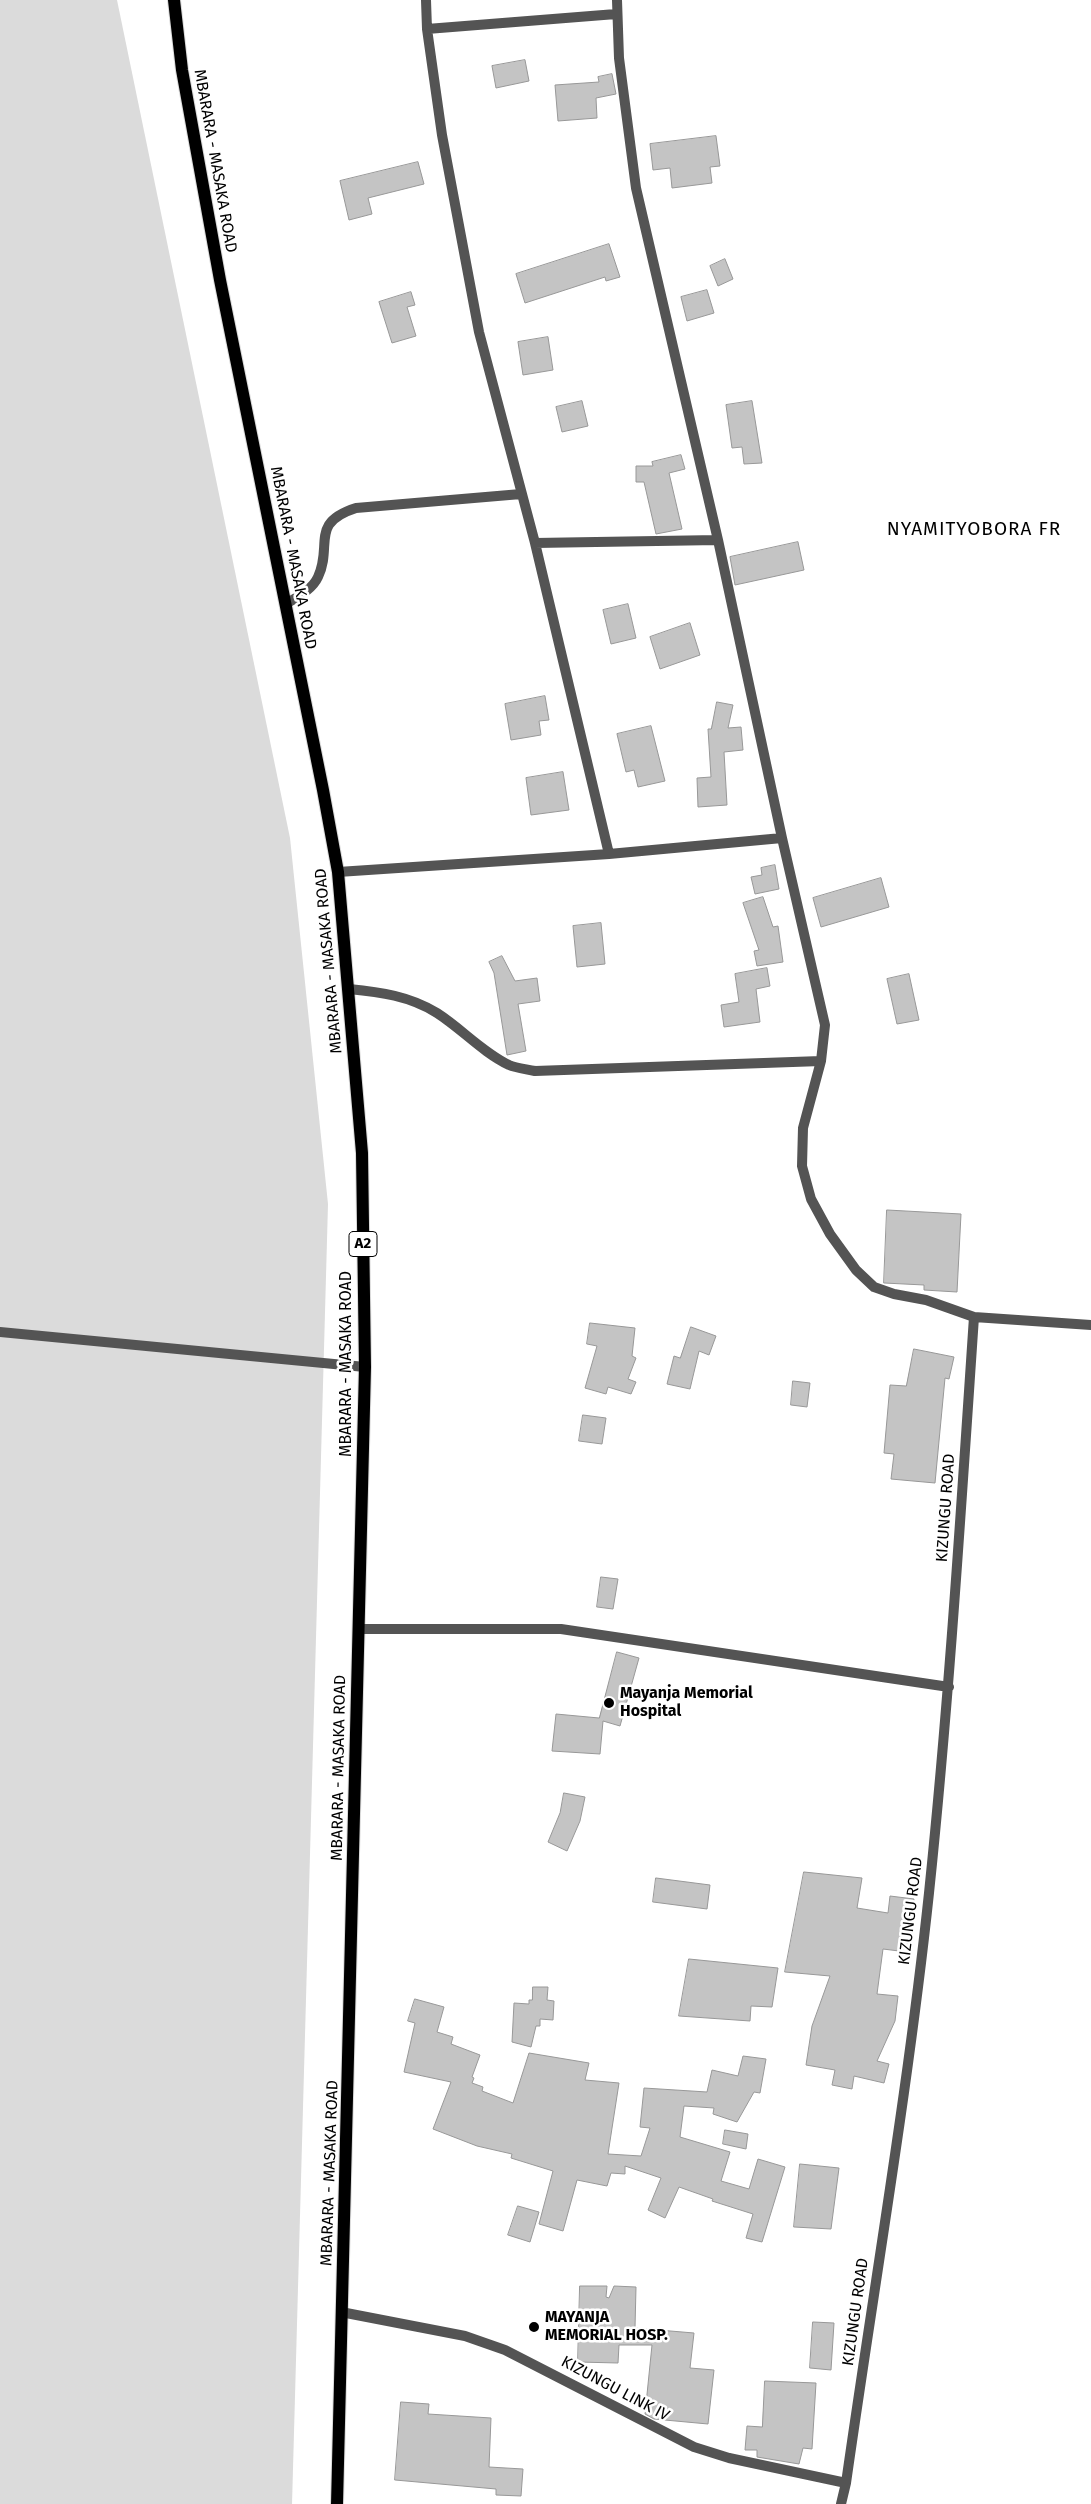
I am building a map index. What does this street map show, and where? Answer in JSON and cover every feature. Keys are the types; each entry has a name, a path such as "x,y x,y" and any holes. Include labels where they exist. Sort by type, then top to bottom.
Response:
{"main road":[{"name":"MBARARA - MASAKA ROAD","path":"174,0 182,70 220,280 338,872 362,1154 365,1367 349,2090 341,2312 337,2504"}],"street":[{"path":"426,0 427,29 442,135 479,332 535,543 609,854"},
{"path":"617,0 616,14 636,188 718,540 782,838 825,1025 821,1061 804,1128 802,1166 811,1199 830,1234 856,1270 874,1287 894,1294 926,1300 974,1317 1091,1325"},
{"path":"427,29 616,14"},
{"path":"286,604 314,583 319,575 329,524 339,514 356,508 521,494"},
{"path":"535,543 718,540"},
{"path":"338,872 609,854 782,838"},
{"path":"349,989 390,993 415,1002 437,1013 486,1051 509,1065 535,1071 821,1061"},
{"name":"KIZUNGU ROAD","path":"841,2504 846,2483 903,2094 929,1896 949,1687 974,1317"},
{"path":"0,1332 365,1367"},
{"path":"358,1629 561,1629 949,1687"},
{"name":"KIZUNGU LINK IV","path":"341,2312 465,2336 505,2350 694,2447 730,2458 846,2483"}],"shaded area":[{"path":"0,0 117,0 290,838 328,1204 292,2504 0,2504"}],"building":[{"path":"525,60 529,81 496,88 492,66"},
{"path":"612,74 616,94 596,98 597,118 558,121 555,85 599,82 598,77"},
{"path":"716,136 720,166 710,167 712,183 672,188 670,168 653,170 650,144"},
{"path":"418,162 424,184 368,198 372,214 349,220 340,181"},
{"path":"609,244 620,277 606,281 605,277 525,303 516,274"},
{"path":"725,259 733,279 718,286 710,266"},
{"path":"707,290 714,313 687,321 681,297"},
{"path":"411,292 415,305 407,307 416,336 392,343 379,302"},
{"path":"548,337 553,370 523,375 518,342"},
{"path":"582,401 588,426 562,432 556,407"},
{"path":"752,401 762,463 744,464 742,447 732,448 726,405"},
{"path":"681,455 685,469 669,473 682,529 656,534 644,482 636,482 636,466 653,466 652,462"},
{"path":"798,542 804,570 735,585 730,557"},
{"path":"628,604 636,638 611,644 603,610"},
{"path":"690,623 700,655 660,669 650,637"},
{"path":"545,696 549,720 539,721 541,735 511,740 505,704"},
{"path":"717,702 733,705 728,728 741,727 743,750 724,752 727,805 698,807 697,778 711,777 708,729 711,729"},
{"path":"651,726 665,781 638,787 634,770 626,772 617,734"},
{"path":"563,772 569,810 531,815 526,778"},
{"path":"775,865 779,889 755,894 751,877 762,875 761,868"},
{"path":"881,878 889,907 821,927 813,898"},
{"path":"763,897 773,927 778,926 783,962 757,966 754,951 759,950 743,903"},
{"path":"601,923 605,964 577,967 573,926"},
{"path":"502,956 515,981 537,978 540,1001 518,1004 526,1051 507,1055 494,973 489,962"},
{"path":"767,968 770,986 756,989 760,1022 724,1027 721,1005 739,1002 735,974"},
{"path":"909,974 919,1020 897,1024 887,979"},
{"path":"887,1210 961,1214 957,1292 924,1290 924,1285 884,1283"},
{"path":"590,1323 635,1328 632,1356 636,1358 628,1379 636,1382 631,1394 608,1387 606,1394 585,1388 597,1346 587,1344"},
{"path":"691,1327 716,1336 709,1355 699,1351 690,1389 667,1384 674,1356 680,1358"},
{"path":"914,1349 954,1357 949,1379 945,1378 935,1483 891,1479 894,1454 884,1453 890,1385 906,1386"},
{"path":"793,1381 810,1383 807,1407 791,1405"},
{"path":"583,1415 606,1418 602,1444 579,1441"},
{"path":"601,1577 618,1579 613,1609 597,1607"},
{"path":"617,1652 639,1658 620,1726 603,1721 600,1754 552,1751 556,1714 599,1718"},
{"path":"564,1793 585,1797 580,1821 567,1851 548,1842 560,1813"},
{"path":"804,1872 862,1878 857,1908 888,1913 890,1896 914,1899 907,1952 883,1949 877,1994 898,1996 895,2021 877,2061 889,2064 884,2083 854,2076 852,2089 832,2085 835,2070 806,2065 812,2026 830,1976 785,1972"},
{"path":"656,1878 710,1885 707,1909 653,1902"},
{"path":"689,1959 778,1968 772,2007 751,2006 750,2021 679,2016"},
{"path":"533,1987 548,1987 547,2000 554,2001 553,2020 540,2019 540,2026 536,2026 531,2047 512,2042 514,2003 529,2004 529,2000 532,2000"},
{"path":"415,1999 444,2007 437,2032 453,2037 451,2044 480,2055 472,2077 474,2078 472,2083 483,2087 482,2091 513,2103 529,2053 589,2063 585,2080 619,2083 608,2154 641,2156 650,2128 640,2127 644,2088 707,2092 712,2070 738,2076 743,2056 766,2059 760,2093 754,2092 737,2122 713,2114 714,2108 684,2106 680,2137 730,2152 721,2181 749,2189 758,2159 785,2167 762,2242 746,2238 753,2214 712,2201 713,2199 679,2187 665,2218 648,2210 661,2178 625,2166 625,2174 611,2173 607,2186 577,2180 563,2231 539,2224 553,2171 511,2158 512,2154 477,2146 433,2129 451,2082 404,2072 415,2023 408,2021"},
{"path":"725,2130 748,2134 746,2149 723,2144"},
{"path":"800,2164 839,2168 831,2229 794,2227"},
{"path":"518,2206 539,2212 530,2242 508,2235"},
{"path":"580,2286 607,2286 606,2297 609,2298 614,2286 636,2287 635,2328 694,2333 690,2368 714,2370 708,2424 654,2419 645,2414 652,2345 619,2345 618,2363 578,2362"},
{"path":"813,2322 834,2323 831,2370 810,2368"},
{"path":"765,2381 816,2383 812,2449 803,2448 799,2464 757,2457 757,2450 745,2450 747,2426 762,2427"},
{"path":"401,2402 429,2404 428,2414 491,2418 489,2467 523,2469 521,2496 496,2495 496,2489 395,2480"}],"place":[{"name":"Mayanja Memorial Hospital","path":"609,1703"},
{"name":"MAYANJA MEMORIAL HOSP.","path":"534,2327"}],"district":[{"name":"NYAMITYOBORA FR","path":"974,530"}]}
